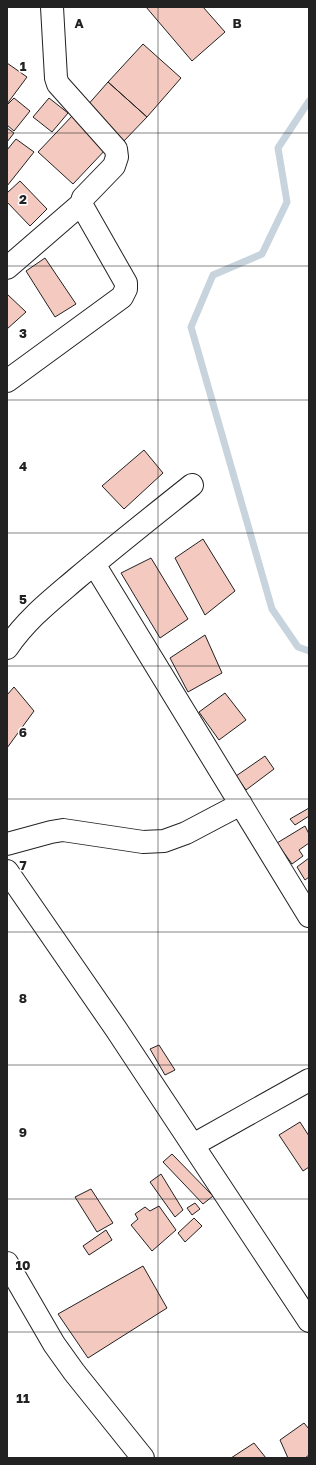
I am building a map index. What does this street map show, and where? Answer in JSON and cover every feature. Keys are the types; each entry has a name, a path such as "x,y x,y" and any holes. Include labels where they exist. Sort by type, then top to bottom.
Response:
{"street":[{"path":"7,268 80,204 114,166 116,157 116,148 58,84 56,78 52,7"},
{"path":"7,381 122,297 126,289 126,283 80,204"},
{"path":"11,634 94,564 192,485"},
{"path":"94,564 309,916"},
{"path":"7,844 63,830 143,842 164,841 186,833 241,804"},
{"path":"7,871 116,1029 309,1321"},
{"path":"193,1145 309,1080"},
{"path":"7,1263 54,1344 74,1372 143,1458"}],"building":[{"path":"146,7 203,7 225,32 192,61"},
{"path":"143,44 181,78 147,117 108,82"},
{"path":"7,63 27,77 7,104"},
{"path":"108,82 147,117 123,142 86,107"},
{"path":"14,98 30,111 14,131 7,125 7,105"},
{"path":"49,98 68,113 52,132 33,117"},
{"path":"73,115 108,147 73,184 38,152"},
{"path":"7,128 14,133 7,142"},
{"path":"16,139 34,152 7,186 7,150"},
{"path":"20,181 47,209 30,226 7,202 7,193"},
{"path":"45,258 76,304 55,317 26,271"},
{"path":"7,294 26,312 7,329"},
{"path":"144,450 163,473 124,509 102,486"},
{"path":"203,539 235,591 205,615 175,558"},
{"path":"151,558 188,619 160,638 121,573"},
{"path":"205,635 222,673 188,692 170,658"},
{"path":"14,687 34,711 7,748 7,695"},
{"path":"225,693 246,720 219,740 199,712"},
{"path":"265,756 274,769 246,790 236,776"},
{"path":"309,808 309,816 295,825 290,819"},
{"path":"305,826 309,834 309,843 299,850 303,856 292,864 277,843"},
{"path":"309,858 309,877 305,880 297,867"},
{"path":"159,1045 175,1070 165,1075 150,1049"},
{"path":"300,1122 309,1136 309,1167 303,1171 279,1135"},
{"path":"172,1154 213,1196 203,1204 163,1162"},
{"path":"161,1174 183,1210 175,1217 150,1182"},
{"path":"91,1189 113,1223 97,1232 75,1197"},
{"path":"195,1203 200,1209 192,1215 187,1208"},
{"path":"159,1206 176,1230 152,1251 131,1225 138,1219 135,1214 145,1207 150,1211"},
{"path":"194,1218 202,1226 185,1242 178,1233"},
{"path":"106,1230 112,1240 89,1255 83,1246"},
{"path":"143,1266 167,1308 88,1358 58,1314"},
{"path":"304,1423 309,1429 309,1455 305,1458 288,1458 280,1440"},
{"path":"254,1443 266,1458 231,1458"}],"waterway":[{"path":"309,101 278,148 287,202 262,254 213,275 191,327 272,609 298,647 309,651"}]}
